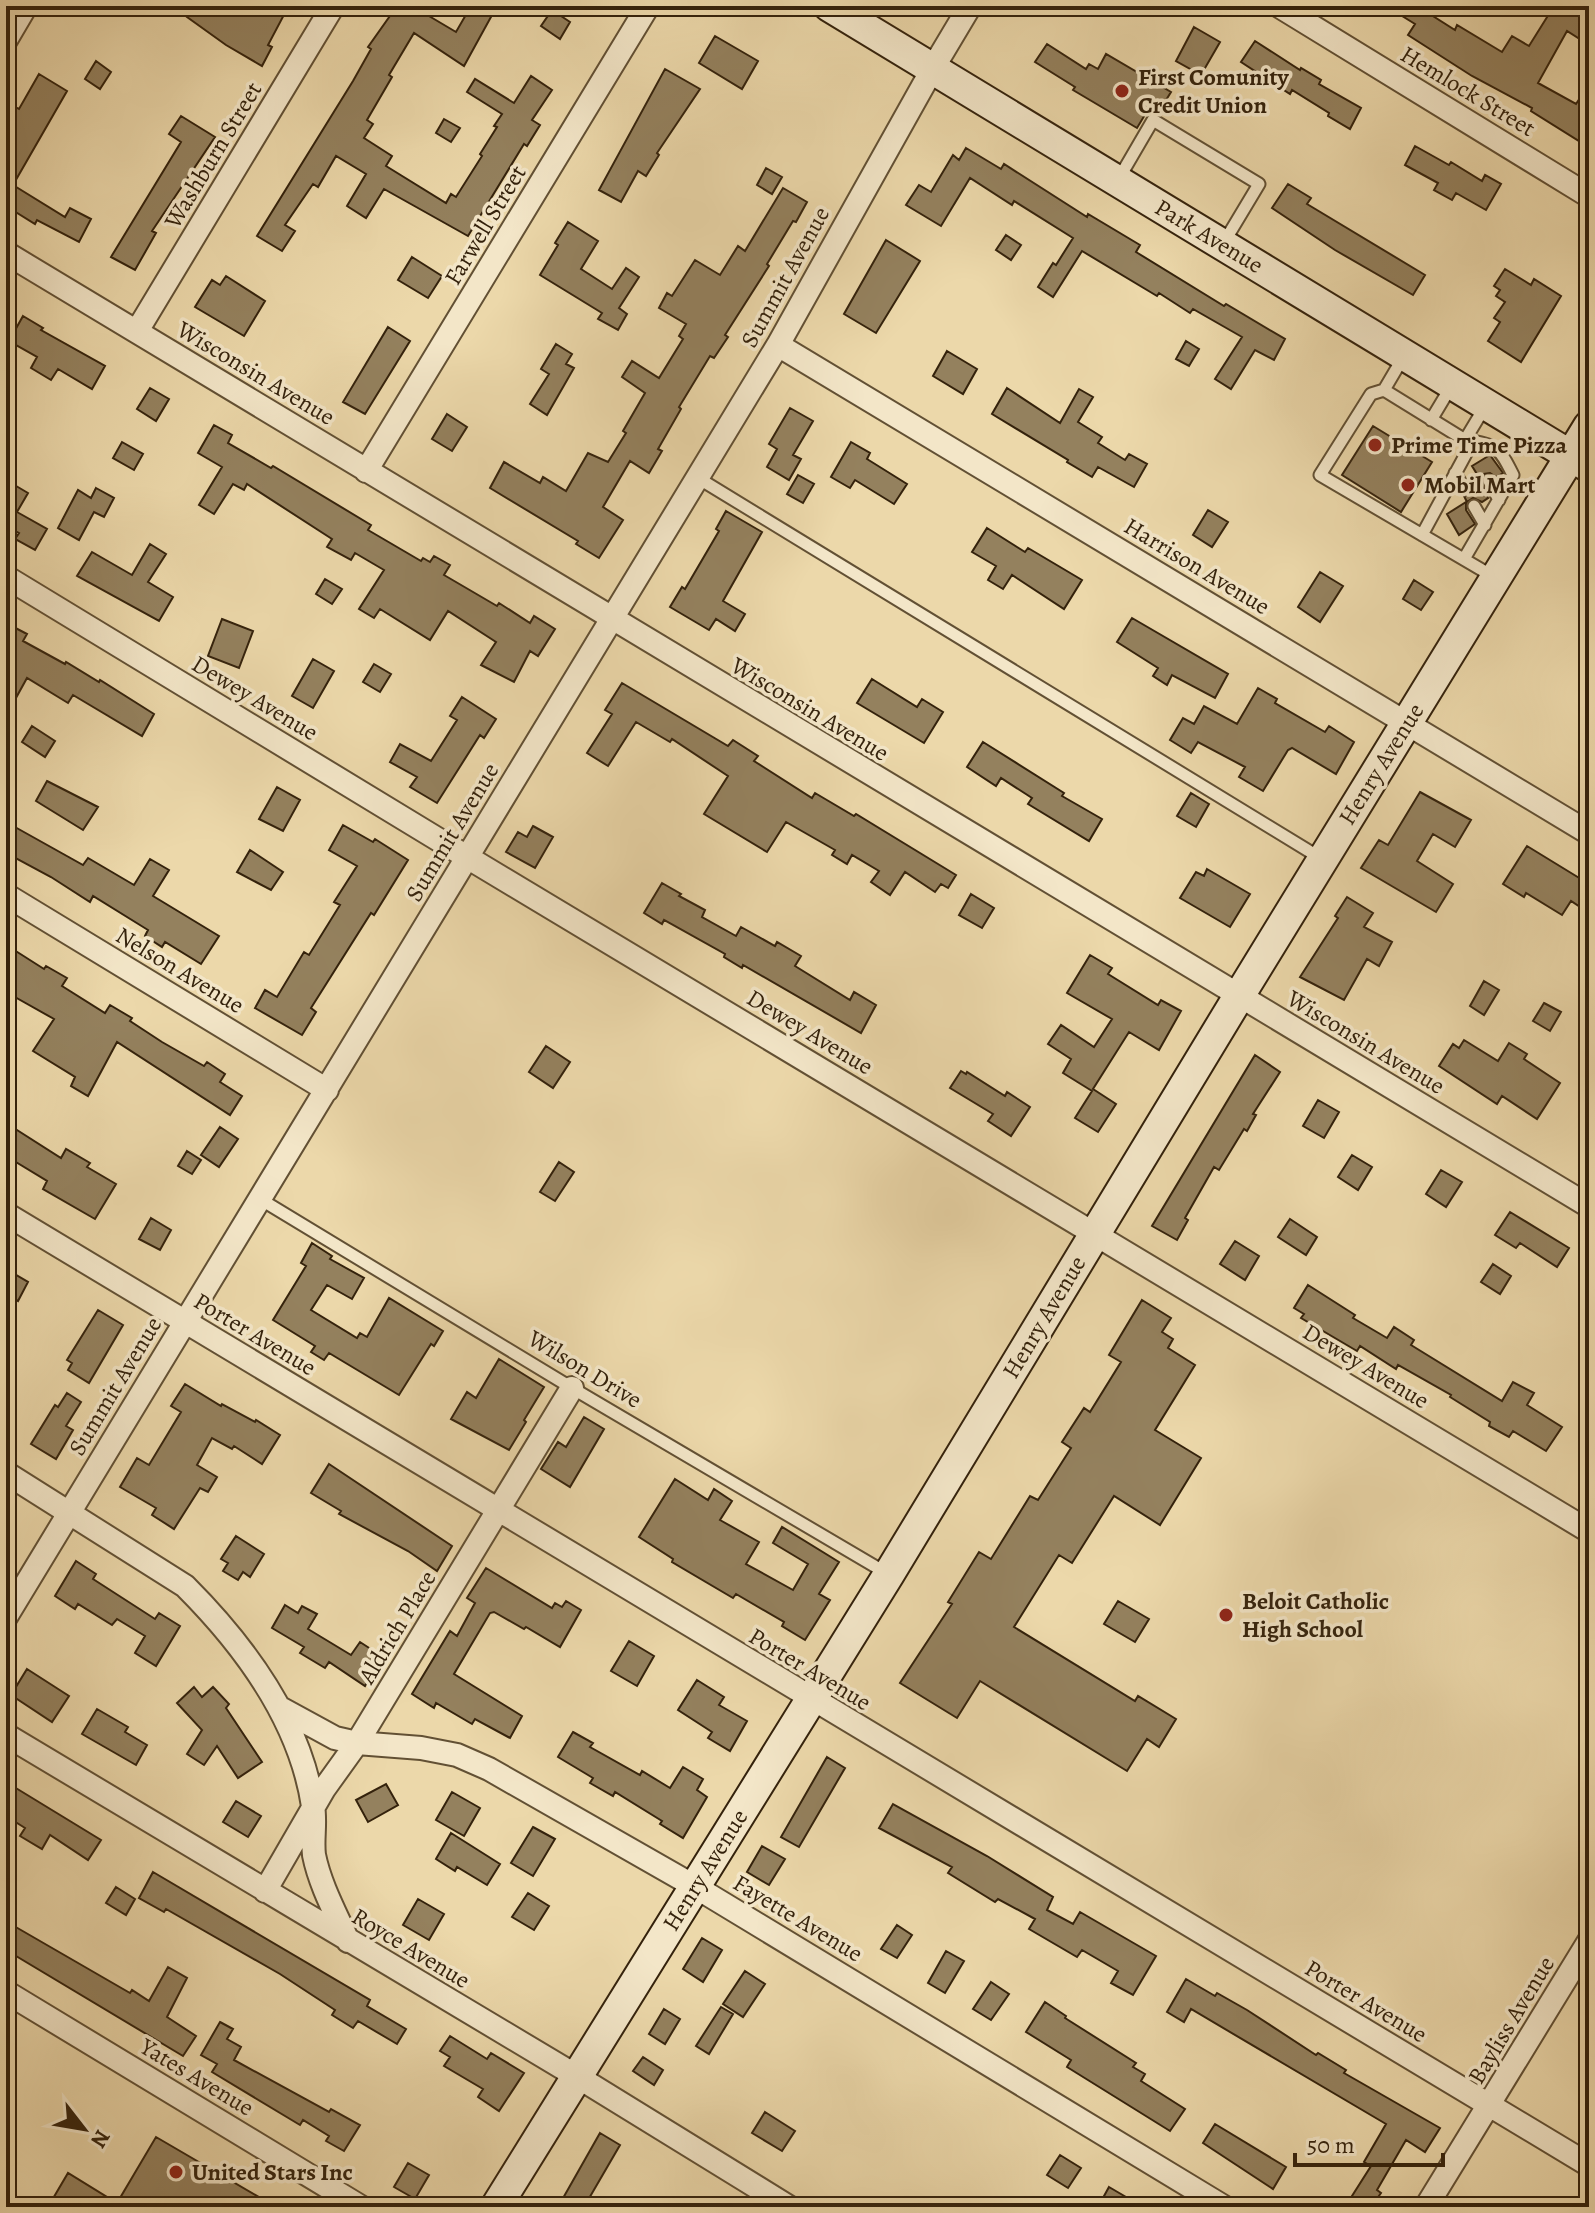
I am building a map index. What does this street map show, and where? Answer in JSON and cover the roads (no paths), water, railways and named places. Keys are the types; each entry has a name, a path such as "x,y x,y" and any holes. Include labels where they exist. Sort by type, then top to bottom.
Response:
{"street":[{"path":"6,40 26,6"},
{"name":"Washburn Street","path":"137,331 333,6"},
{"name":"Farwell Street","path":"366,471 648,6"},
{"name":"Park Avenue","path":"829,6 1580,462"},
{"name":"Summit Avenue","path":"6,1617 778,345 970,6"},
{"name":"Hemlock Street","path":"1279,6 1589,196"},
{"name":"Wisconsin Avenue","path":"6,253 1589,1206"},
{"name":"Harrison Avenue","path":"778,345 1589,833"},
{"name":"Henry Avenue","path":"496,2207 889,1574 1496,578 1580,462 1589,426"},
{"name":"Dewey Avenue","path":"6,577 1589,1531"},
{"name":"Nelson Avenue","path":"9,903 327,1090"},
{"name":"Porter Avenue","path":"6,1214 1589,2165"},
{"name":"Aldrich Place","path":"265,1891 313,1807 357,1743 572,1388"},
{"name":"Fayette Avenue","path":"6,1473 185,1586 235,1643 280,1708 294,1740 313,1807 314,1854 322,1882 348,1941"},
{"name":"Fayette Avenue","path":"280,1708 335,1738 457,1755 489,1769 694,1886 1224,2207"},
{"name":"Royce Avenue","path":"6,1735 578,2077 781,2205"},
{"name":"Bayliss Avenue","path":"1426,2207 1589,1941"},
{"name":"Yates Avenue","path":"6,1992 361,2207"}],"lane":[{"path":"1117,180 1153,120 1259,184 1222,244"},
{"path":"1405,355 1384,390 1371,394 1320,475 1496,578"},
{"path":"1431,420 1452,384"},
{"path":"1384,390 1467,445 1478,462"},
{"path":"1422,535 1486,405"},
{"path":"1464,559 1513,475 1501,450 1490,444 1467,445"},
{"path":"1455,473 1464,488"},
{"path":"698,478 1322,859"},
{"path":"1489,481 1499,500"},
{"path":"1474,506 1485,525"},
{"name":"Wilson Drive","path":"260,1199 572,1388 889,1574"}],"place":[{"name":"First Comunity Credit Union","path":"1122,91"},
{"name":"Prime Time Pizza","path":"1375,445"},
{"name":"Mobil Mart","path":"1408,485"},
{"name":"Beloit Catholic High School","path":"1226,1615"},
{"name":"United Stars Inc","path":"176,2172"}]}
